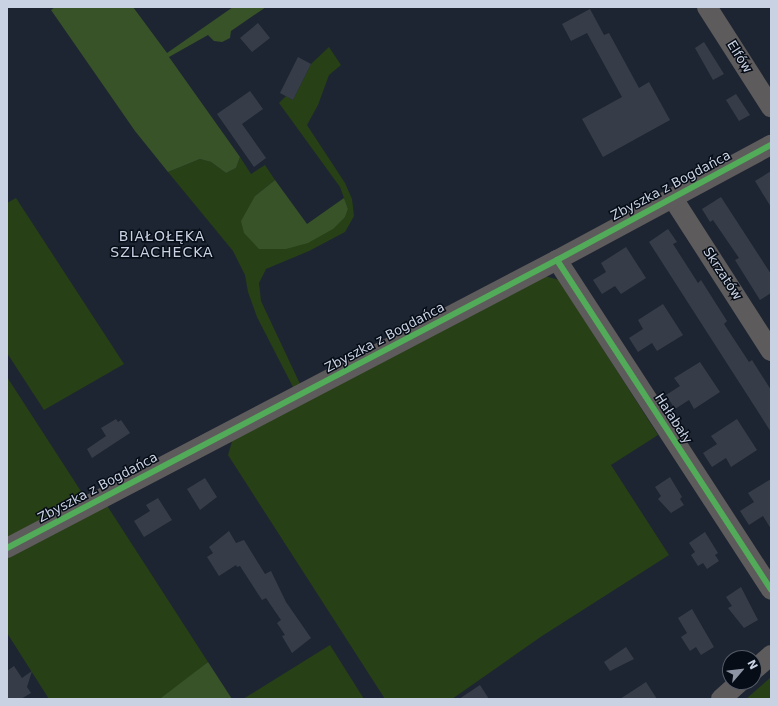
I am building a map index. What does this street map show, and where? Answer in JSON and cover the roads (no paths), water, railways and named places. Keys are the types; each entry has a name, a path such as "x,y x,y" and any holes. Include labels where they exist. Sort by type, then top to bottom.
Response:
{"street":[{"name":"Elfów","path":"708,7 771,107"},
{"name":"Zbyszka z Bogdańca","path":"7,548 557,260 771,145"},
{"name":"Skrzatów","path":"672,197 771,351"},
{"name":"Hałabały","path":"557,260 771,590"},
{"path":"762,663 771,655"},
{"path":"721,699 731,690"}],"district":[{"name":"BIAŁOŁĘKA SZLACHECKA","path":"162,244"}]}
